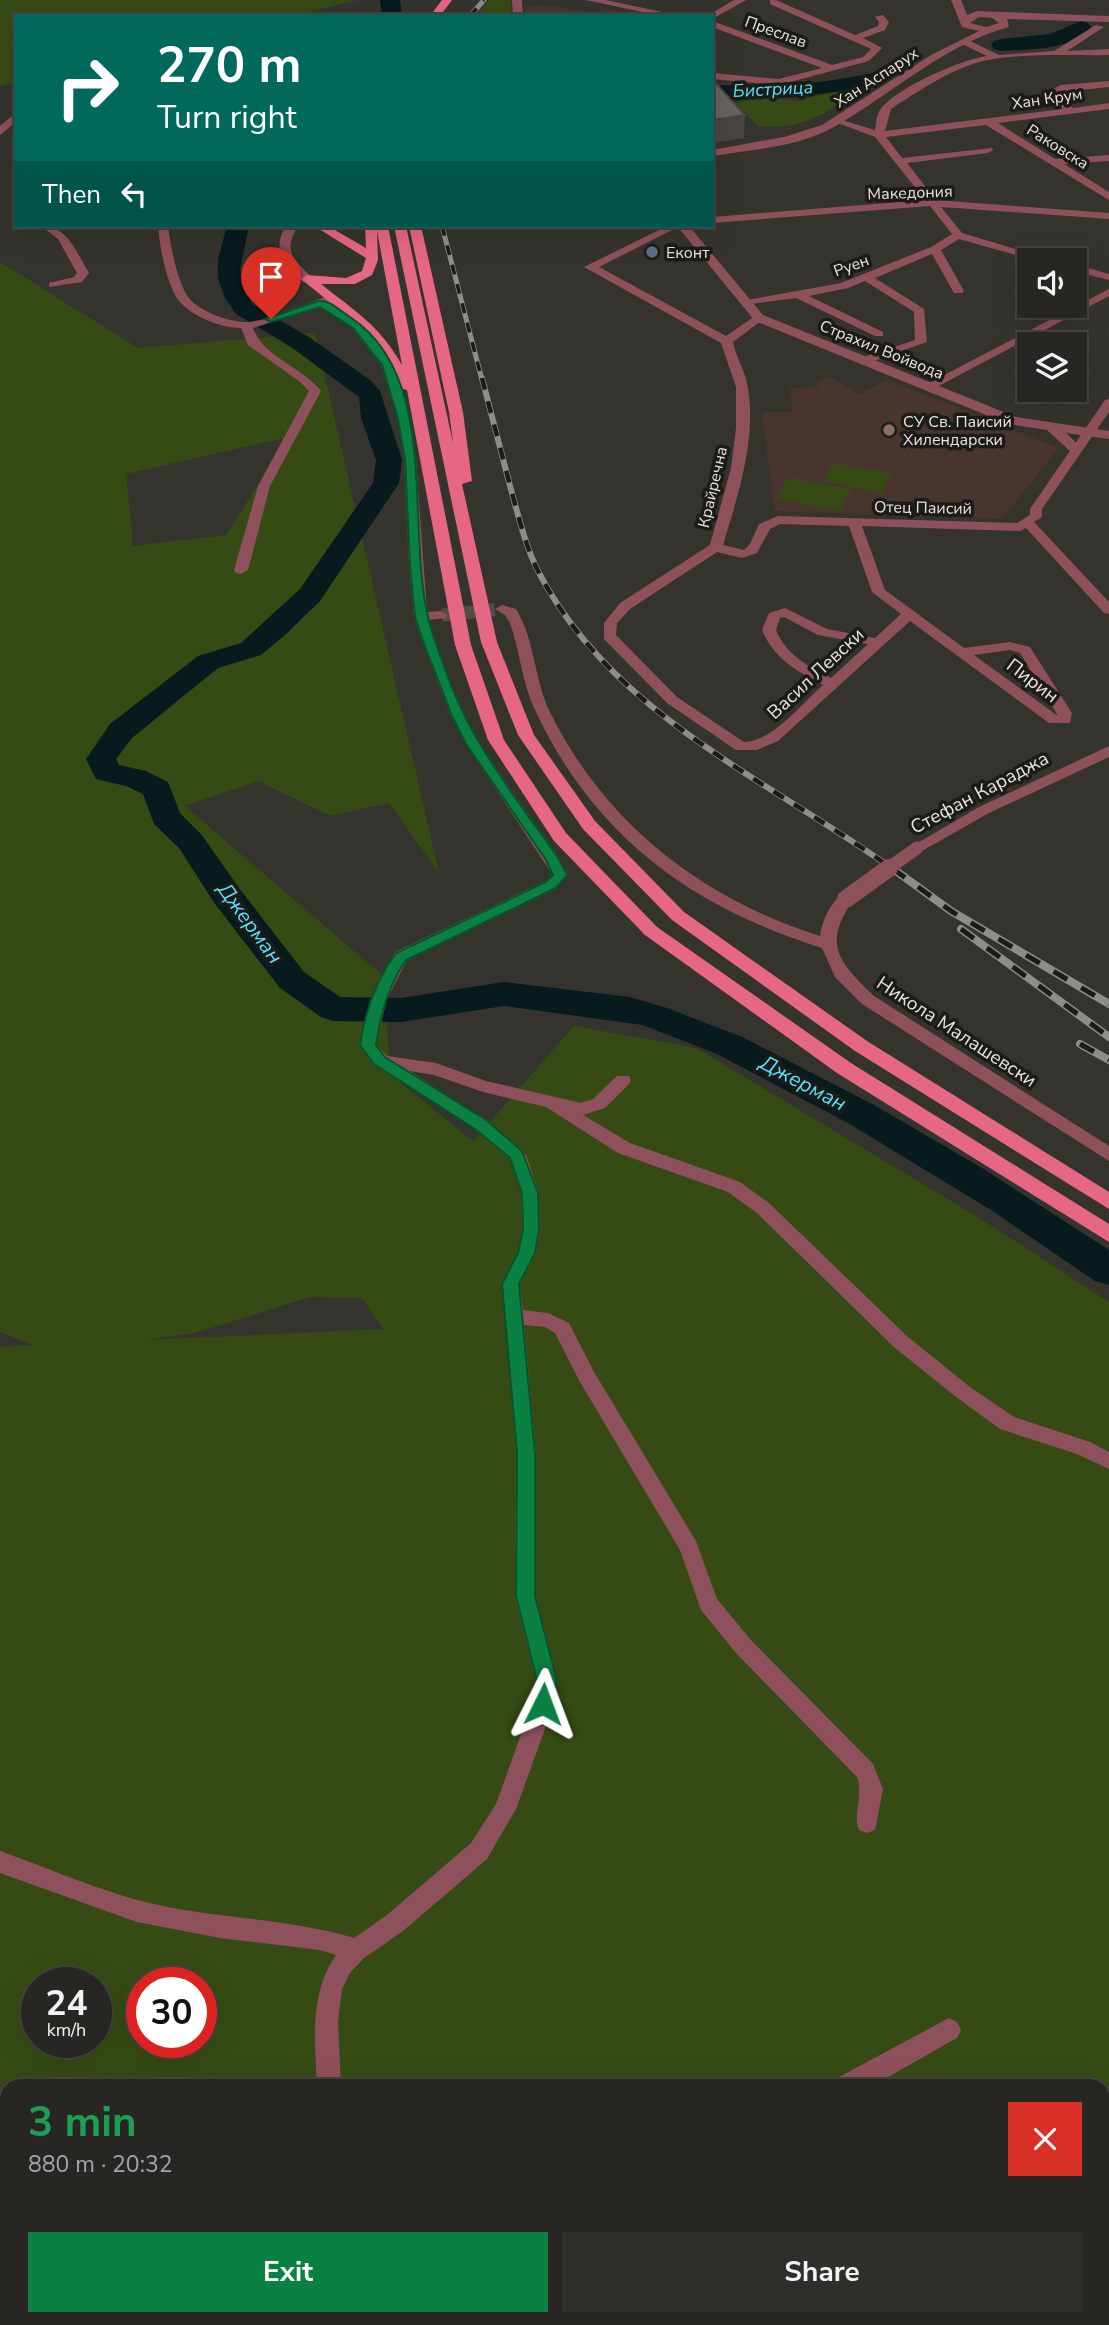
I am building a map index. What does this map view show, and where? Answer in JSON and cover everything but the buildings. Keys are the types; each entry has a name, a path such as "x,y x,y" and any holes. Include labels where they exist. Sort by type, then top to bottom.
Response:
{"main road":[{"path":"323,228 371,256"},
{"path":"321,302 346,281 366,273 371,265 371,228"},
{"path":"382,228 463,645 496,740 560,837 651,931 844,1068 1109,1234"},
{"path":"400,228 489,642 526,736 589,825 678,916 861,1046 1109,1202"},
{"path":"415,228 461,442 473,573"},
{"path":"307,279 346,281"},
{"path":"307,279 321,302 383,342 417,404"}],"street":[{"path":"591,0 666,14"},
{"path":"714,14 741,0"},
{"path":"714,76 771,83 866,59 877,50 856,38 763,1"},
{"path":"957,3 1005,22 1003,27 994,30 974,29 964,22 957,3"},
{"path":"964,22 969,16 986,14"},
{"name":"Хан Аспарух","path":"986,14 1098,23"},
{"path":"856,38 882,28 884,22 880,18"},
{"name":"Хан Аспарух","path":"935,57 970,44 994,30 1098,23 1109,19"},
{"name":"Хан Аспарух","path":"714,153 786,140 839,120 935,57 958,35 964,22"},
{"path":"1054,53 1098,23"},
{"name":"Преслав","path":"714,25 829,67"},
{"path":"970,44 993,55"},
{"path":"879,135 882,116 887,107 951,69 972,61 993,55 1109,52"},
{"path":"1071,111 1055,95 1055,91 1061,88 1109,85"},
{"name":"Хан Крум","path":"879,135 1109,106"},
{"path":"0,132 14,118"},
{"path":"839,120 879,135 958,235 1017,251"},
{"name":"Раковска","path":"989,122 1109,197"},
{"path":"900,160 988,150"},
{"path":"1054,162 1109,158"},
{"name":"Македония","path":"714,220 933,204 1109,216"},
{"path":"49,228 62,237 83,273 78,280 53,285"},
{"path":"163,228 166,248 181,295 187,302 221,322 249,325 321,302 356,326 387,364 404,419 410,459 421,617 468,735 504,792 552,859 560,875 551,885 401,956 388,974 370,1027 368,1045 380,1060 480,1125 517,1155 530,1193 531,1230 527,1253 511,1284 526,1453 525,1596 547,1681 543,1704 505,1809 479,1851 395,1923 356,1950 342,1965 331,1987 326,2022 329,2079"},
{"path":"291,228 284,238 284,252 291,265 307,279"},
{"path":"670,228 590,267 727,341 759,318"},
{"name":"Страхил Войвода","path":"685,228 759,318 1013,421 1109,435"},
{"name":"Руен","path":"747,303 844,286 934,249 958,235"},
{"path":"934,249 958,291"},
{"path":"1087,271 1109,277"},
{"path":"865,360 921,342 920,311 866,276"},
{"path":"929,386 1109,292"},
{"path":"799,295 880,334"},
{"path":"241,570 264,486 315,391 303,378 252,343 249,325"},
{"name":"Крайречна","path":"727,341 728,352 742,384 744,416 731,498 716,547 625,606 608,627 609,636 672,700 741,747"},
{"path":"1109,403 1036,509 1036,517 1026,521 1104,597 1109,610"},
{"path":"1051,427 1076,449"},
{"name":"Отец Паисий","path":"716,547 741,555 750,554 757,548 764,527 778,520 1020,527 1026,521"},
{"name":"Пирин","path":"854,523 879,592 1054,720 1065,720 1065,713 1025,650 1010,646 964,652"},
{"path":"502,609 511,612 520,628 526,665 541,708 564,751 594,796 680,876 708,895 780,930 828,944"},
{"path":"831,682 791,661 777,649 769,630 774,616 785,612 824,632 877,642"},
{"name":"Васил Левски","path":"741,747 757,746 773,738 831,682 909,614"},
{"path":"421,617 442,615"},
{"name":"Стефан Караджа","path":"828,944 828,927 835,911 846,899 917,848 984,810 1109,751"},
{"name":"Никола Малашевски","path":"828,944 841,973 868,1000 1109,1155"},
{"path":"380,1060 436,1069 483,1086 581,1109 599,1104 623,1080"},
{"path":"553,1104 624,1148 734,1186 763,1208 901,1342 963,1392 1007,1423 1083,1448 1109,1461"},
{"path":"514,1317 548,1320 562,1328 587,1377 689,1547 708,1604 743,1646 865,1770 872,1788 867,1823"},
{"path":"0,1862 137,1911 220,1927 320,1939 356,1950"},
{"path":"861,2079 949,2030"}],"shaded area":[{"path":"547,5 596,13 606,7 628,14 526,14 524,7"},
{"name":"СУ Св. Паисий Хилендарски","path":"830,377 859,394 888,380 1059,448 1002,519 775,511 762,412 793,412 790,388 818,387 817,380"}],"green space":[{"path":"0,0 358,0 300,14 14,14 14,82 0,86"},
{"path":"489,0 511,0 511,14 477,14"},
{"path":"859,88 825,113 786,126 758,126 736,103 765,98 799,101 826,93"},
{"path":"0,262 138,348 315,333 439,873 389,803 330,816 259,781 185,806 382,975 391,1075 473,1141 574,1026 696,1048 976,1216 1109,1302 1109,2079 0,2079 0,1347 33,1345 0,1332","holes":["288,437 226,535 133,546 126,474","360,1296 384,1329 145,1340 195,1333 310,1297"]},
{"path":"834,463 892,474 882,493 823,481"},
{"path":"788,478 851,489 840,511 777,499"}],"waterway":[{"name":"Джерман","path":"390,0 392,14"},
{"name":"Бистрица","path":"1001,45 1054,40 1081,27"},
{"name":"Бистрица","path":"714,91 794,91 835,87 876,78"},
{"name":"Джерман","path":"237,228 229,259 229,279 237,298 244,309 300,342 361,385 371,396 374,418 389,460 386,483 310,595 251,649 208,662 121,731 101,759 107,772 135,778 157,789 165,817 190,841 227,896 292,980 333,1009 401,1010 504,994 630,1009 655,1016 729,1046 861,1114 1004,1200 1109,1270"}],"tunnel":[{"path":"442,615 502,609"}],"railway":[{"path":"472,14 484,0"},
{"path":"443,228 482,380"},
{"path":"482,378 529,551 569,622 607,666 650,705 697,741 894,870"},
{"path":"892,868 951,911 1109,1004"},
{"path":"961,929 1109,1037"},
{"path":"1080,1044 1109,1060"}],"place":[{"name":"Еконт","path":"652,252"},
{"name":"СУ Св. Паисий Хилендарски","path":"889,430"}],"route":[{"path":"271,319 321,303 356,326 387,364 404,419 410,459 416,566 421,617 427,636 458,716 473,744 552,859 560,875 551,885 401,956 388,974 370,1027 368,1045 380,1060 480,1125 517,1155 530,1193 531,1230 527,1253 511,1284 526,1453 525,1596 547,1681 543,1704"}]}
